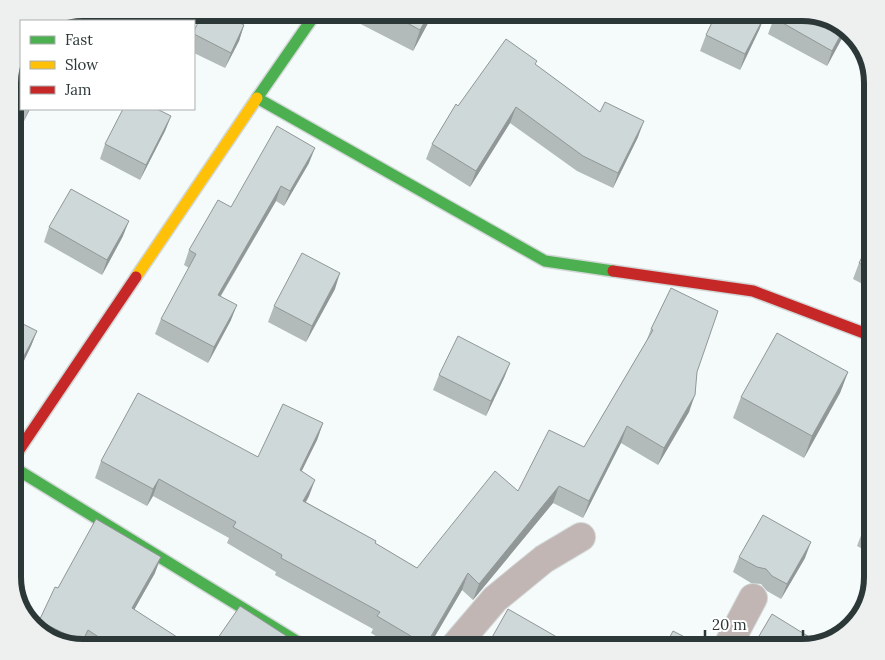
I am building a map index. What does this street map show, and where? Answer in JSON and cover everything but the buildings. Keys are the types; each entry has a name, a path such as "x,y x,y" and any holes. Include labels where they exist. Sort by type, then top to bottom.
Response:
{"street":[{"path":"21,447 310,21"},
{"path":"257,98 545,261 753,291 864,333"},
{"path":"21,472 291,639"},
{"path":"462,639 496,599 544,559 581,536"},
{"path":"732,639 753,598"}],"traffic: fast":[{"path":"310,21 257,98 545,261 613,271"},
{"path":"21,472 293,639"}],"traffic: slow":[{"path":"136,277 257,98"}],"traffic: jam":[{"path":"613,271 753,291 864,333"},
{"path":"21,447 136,277"}]}
